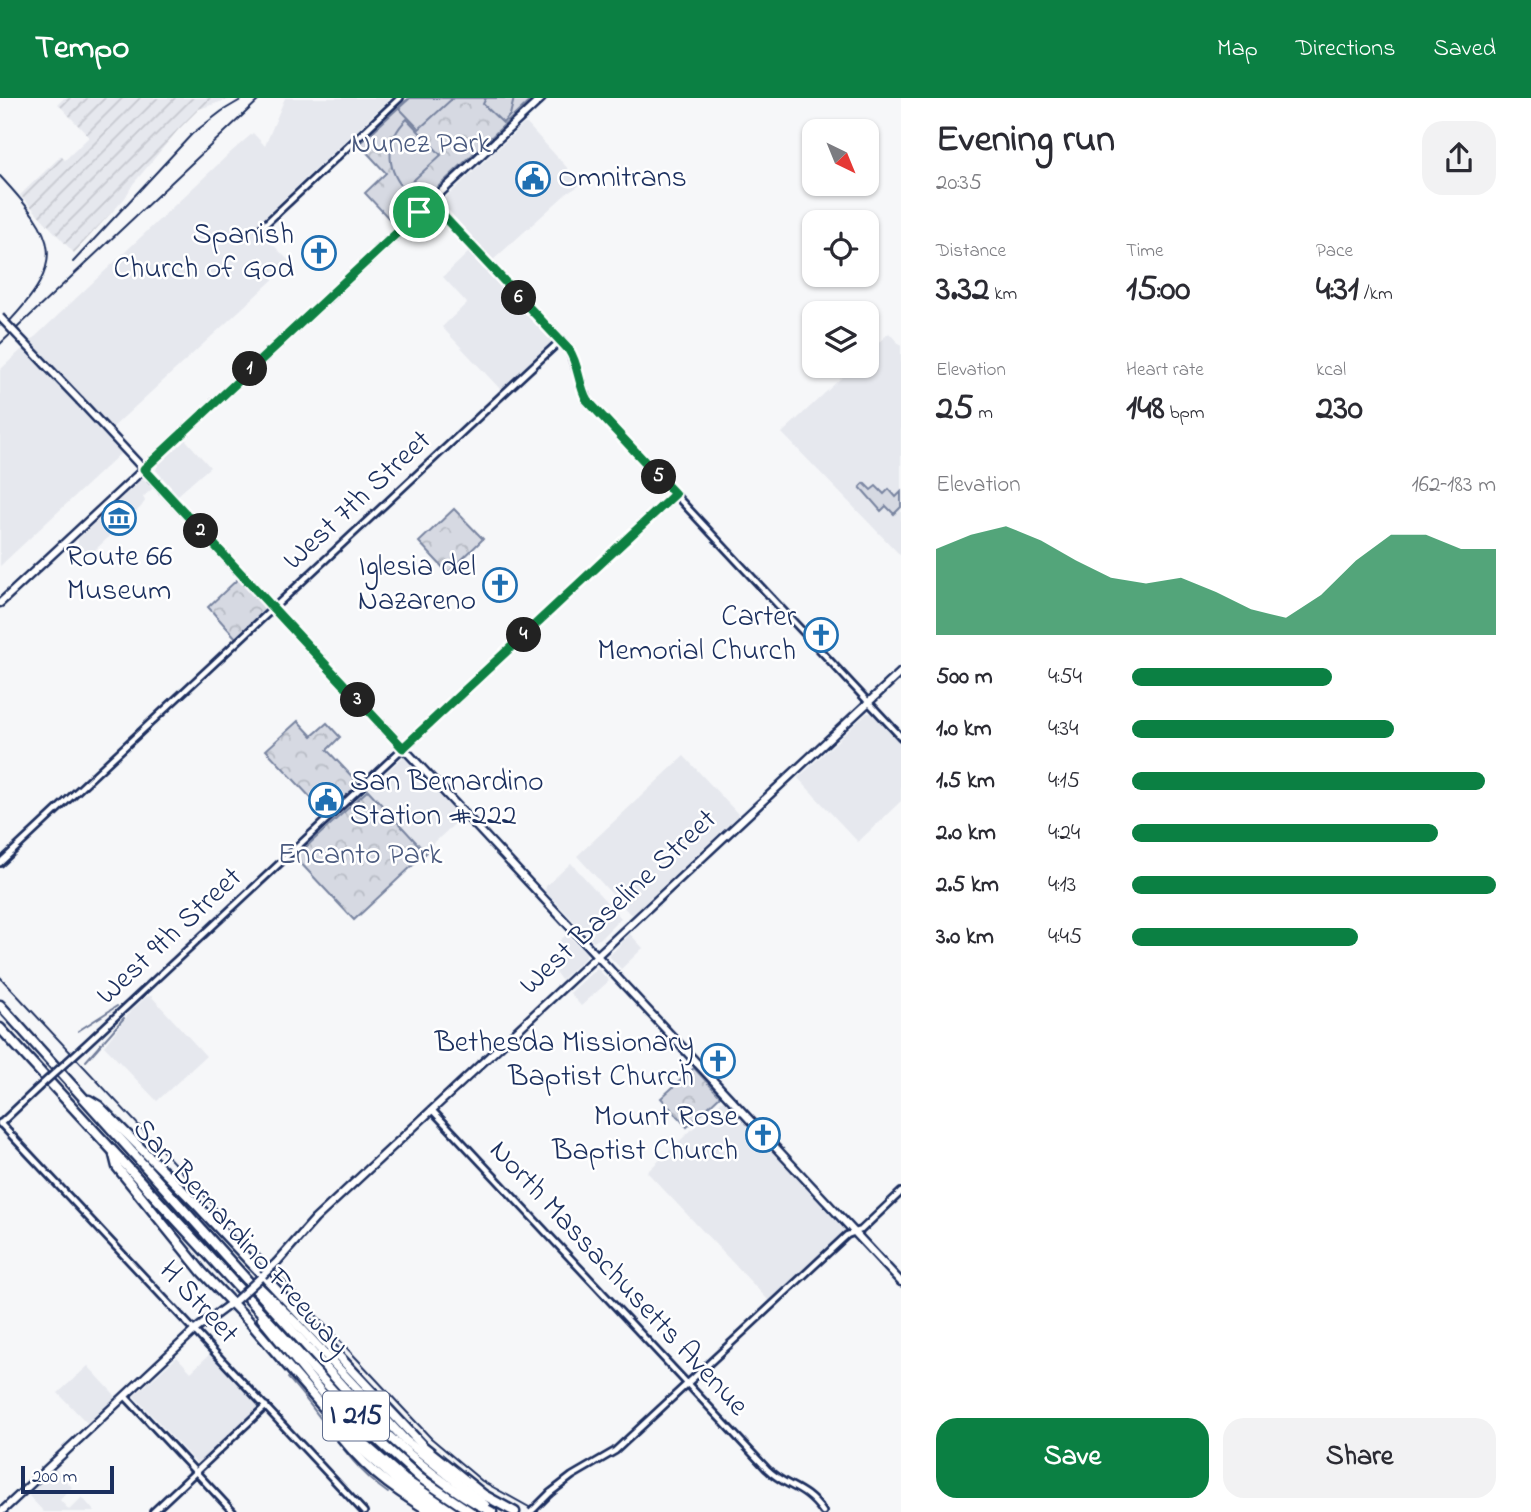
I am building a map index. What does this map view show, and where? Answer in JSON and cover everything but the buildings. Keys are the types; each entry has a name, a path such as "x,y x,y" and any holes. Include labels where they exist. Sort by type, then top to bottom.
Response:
{"highway":[{"name":"San Bernardino Freeway","path":"0,1005 389,1436 475,1504 492,1512"},
{"name":"San Bernardino Freeway","path":"0,1028 400,1461 440,1493 471,1512"},
{"path":"78,1092 99,1106 189,1196 423,1446 484,1495 515,1512"},
{"path":"113,1152 117,1167 202,1272 234,1301 319,1404 379,1467 442,1512"},
{"path":"212,1241 296,1323 385,1420 422,1455 492,1512"},
{"path":"254,1304 268,1328 362,1442 404,1479 453,1512"},
{"path":"378,1400 422,1455"},
{"path":"319,1404 344,1442 366,1467 397,1492 431,1512"}],"main road":[{"path":"0,603 542,98"},
{"path":"0,317 901,1282"},
{"name":"West Baseline Street","path":"1,1512 195,1330 234,1301 277,1262 315,1219 901,672"}],"street":[{"path":"260,229 400,98"},
{"path":"430,202 573,357 587,400 901,737"},
{"name":"West 7th Street","path":"0,863 560,341"},
{"name":"West 9th Street","path":"0,1123 675,494"},
{"name":"North Massachusetts Avenue","path":"432,1110 774,1476 804,1491 822,1512"},
{"name":"H Street","path":"0,1123 364,1512"},
{"path":"531,1512 572,1476 615,1451 847,1235 861,1230 901,1192"},
{"path":"125,1396 233,1512"},
{"path":"153,1512 266,1406"}],"shaded area":[{"path":"64,98 232,98 199,109 133,184 125,198 74,253 20,195 61,156 65,160 89,137 58,104"},
{"path":"285,98 391,98 255,226 291,263 112,428 71,385 64,392 121,453 0,566 0,370 253,133 265,146"},
{"path":"527,124 582,184 566,194 493,260 441,202"},
{"path":"469,252 552,341 501,390 442,327 467,303 443,277"},
{"path":"889,333 901,346 901,556 782,433 841,378 879,378 879,342"},
{"path":"185,439 210,467 178,495 156,470"},
{"path":"143,478 153,488 143,497 145,501 91,557 78,543 78,539"},
{"path":"867,713 872,713 901,744 901,801 858,842 798,778"},
{"path":"404,756 461,818 425,851 368,790"},
{"path":"684,756 739,815 630,914 577,856"},
{"path":"571,863 621,918 600,939 593,941 545,891 546,886"},
{"path":"567,934 586,953 586,957 561,980 552,967 563,955 556,944"},
{"path":"630,934 643,948 621,969 609,956"},
{"path":"597,968 609,981 581,1006 570,993"},
{"path":"151,996 206,1056 157,1101 104,1046 131,1011 146,997"},
{"path":"724,1099 847,1229 770,1302 647,1172"},
{"path":"211,1353 260,1406 198,1465 134,1396 177,1357 191,1372"},
{"path":"88,1366 114,1394 114,1398 87,1423 58,1393"},
{"path":"55,1469 72,1487 60,1500 69,1510 82,1497 95,1512 44,1512 28,1495"}],"green space":[{"name":"Nunez Park","path":"409,98 533,98 423,201 403,216 396,226 365,193 386,173 359,144"},
{"path":"410,98 453,98 419,129 399,108"},
{"path":"486,98 514,98 510,115 503,123 483,104"},
{"path":"407,119 441,155 404,189 394,172 391,153 395,135"},
{"path":"864,483 871,490 876,486 884,494 889,489 896,497 901,492 901,507 894,514 886,506 881,511 860,487"},
{"path":"454,509 483,539 448,573 419,542"},
{"path":"239,578 267,609 236,638 208,607"},
{"path":"298,721 312,736 327,723 340,737 327,750 360,785 327,815 266,750"},
{"name":"Encanto Park","path":"368,790 426,853 354,920 295,857"},
{"path":"694,1068 720,1096 687,1127 661,1098"}],"waterway":[{"path":"78,1031 117,1006"},
{"path":"86,1061 124,1018"},
{"path":"288,1378 359,1468 388,1493"}],"railway":[{"path":"73,262 192,134 244,98"},
{"path":"0,344 261,98"},
{"path":"0,176 34,216 48,249 46,266 39,283 6,325"},
{"path":"0,977 431,1438 482,1481 538,1512"}],"place":[{"name":"Omnitrans","path":"533,179"},
{"name":"Spanish Church of God","path":"319,253"},
{"name":"Route 66 Museum","path":"119,518"},
{"name":"Iglesia del Nazareno","path":"500,585"},
{"name":"Carter Memorial Church","path":"821,635"},
{"name":"San Bernardino Station #222","path":"326,800"},
{"name":"Bethesda Missionary Baptist Church","path":"718,1061"},
{"name":"Mount Rose Baptist Church","path":"763,1135"}],"route":[{"path":"430,202 569,350 587,400 675,494 403,748 144,469 419,212 430,202"}]}
